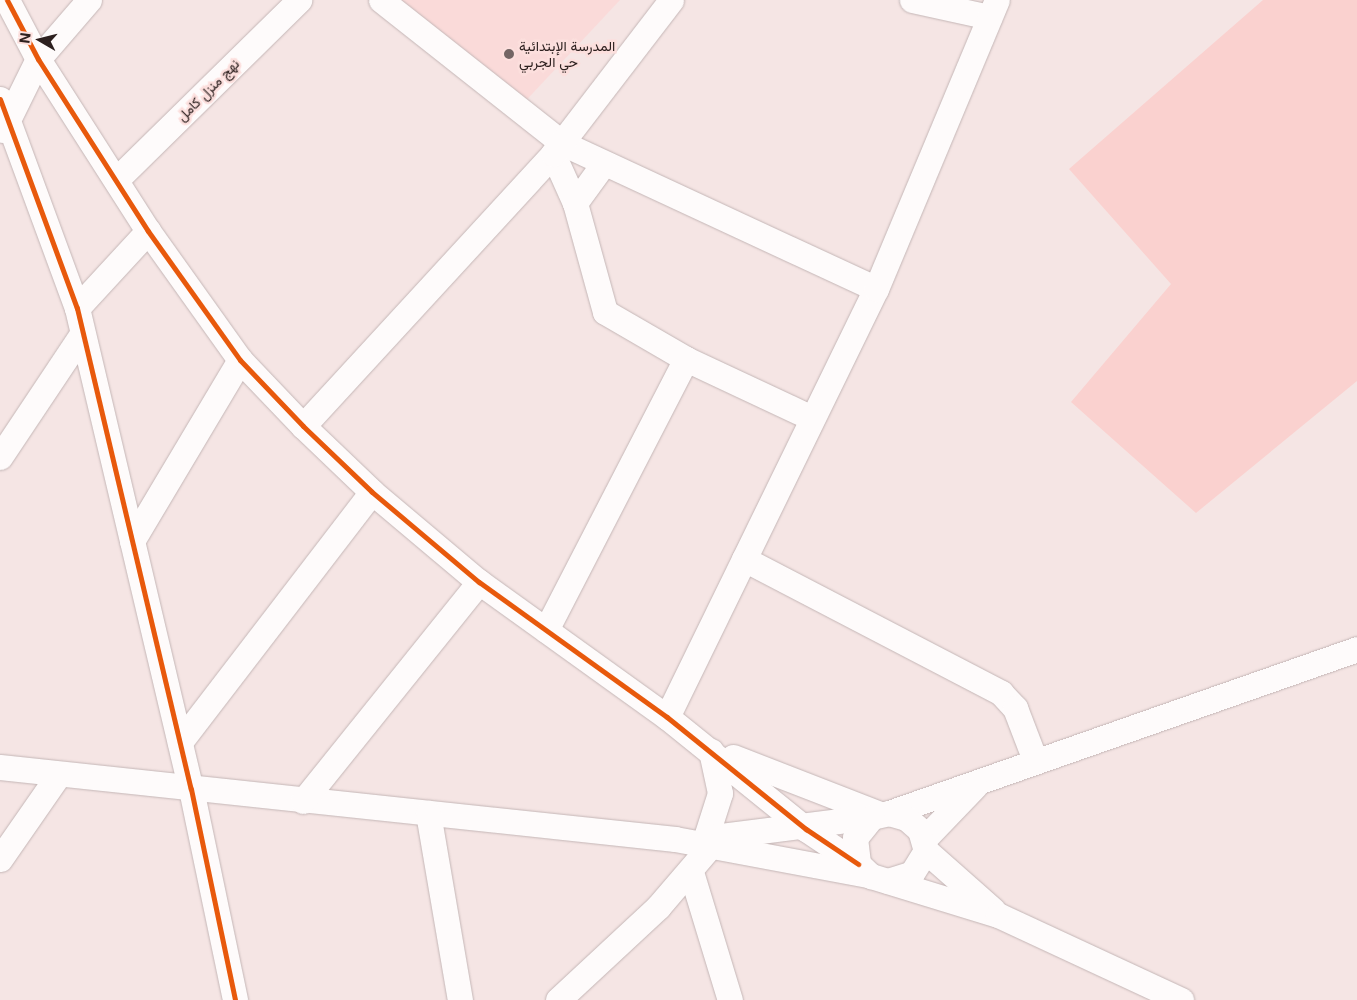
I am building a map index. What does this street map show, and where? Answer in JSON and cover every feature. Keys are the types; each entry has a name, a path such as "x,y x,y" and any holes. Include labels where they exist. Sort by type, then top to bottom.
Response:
{"street":[{"path":"7,0 38,59 148,231 240,360 303,426 372,492 479,582 667,717 806,829 873,874 912,873 925,844 984,778"},
{"path":"89,0 38,59 3,118 77,308 191,789 235,1000"},
{"name":"نهج منزل كامل","path":"116,180 299,0"},
{"path":"381,0 558,148 604,163 876,289"},
{"path":"303,426 558,148 671,0"},
{"path":"667,717 876,289 993,9 912,0"},
{"path":"558,148 606,312 686,359 812,418"},
{"path":"575,204 604,163"},
{"path":"77,308 148,231"},
{"path":"0,457 82,334"},
{"path":"546,630 686,359"},
{"path":"132,541 240,360"},
{"path":"180,742 372,492"},
{"path":"744,559 1001,692 1015,708 1035,760"},
{"path":"303,801 479,582"},
{"path":"0,767 303,801 675,839 713,840 806,829 880,815 1357,649"},
{"path":"705,747 775,777 880,815 906,818 925,844 998,915"},
{"path":"558,1000 691,872 713,840 720,792 705,747"},
{"path":"0,859 59,774"},
{"path":"428,813 460,1000"},
{"path":"873,874 855,838 880,815"},
{"path":"713,840 873,874 998,915 1181,1000"},
{"path":"691,872 730,1000"}],"shaded area":[{"name":"المدرسة الإبتدائية حي الجربي","path":"380,0 620,0 518,109"},
{"path":"1263,0 1357,0 1357,381 1196,513 1071,402 1171,284 1069,169"}],"cycle path":[{"path":"7,0 38,59 148,231 240,360 303,426 372,492 479,582 667,717 806,829 858,864"},
{"path":"0,99 77,308 191,789 235,1000"}],"place":[{"name":"المدرسة الإبتدائية حي الجربي","path":"509,54"}]}
